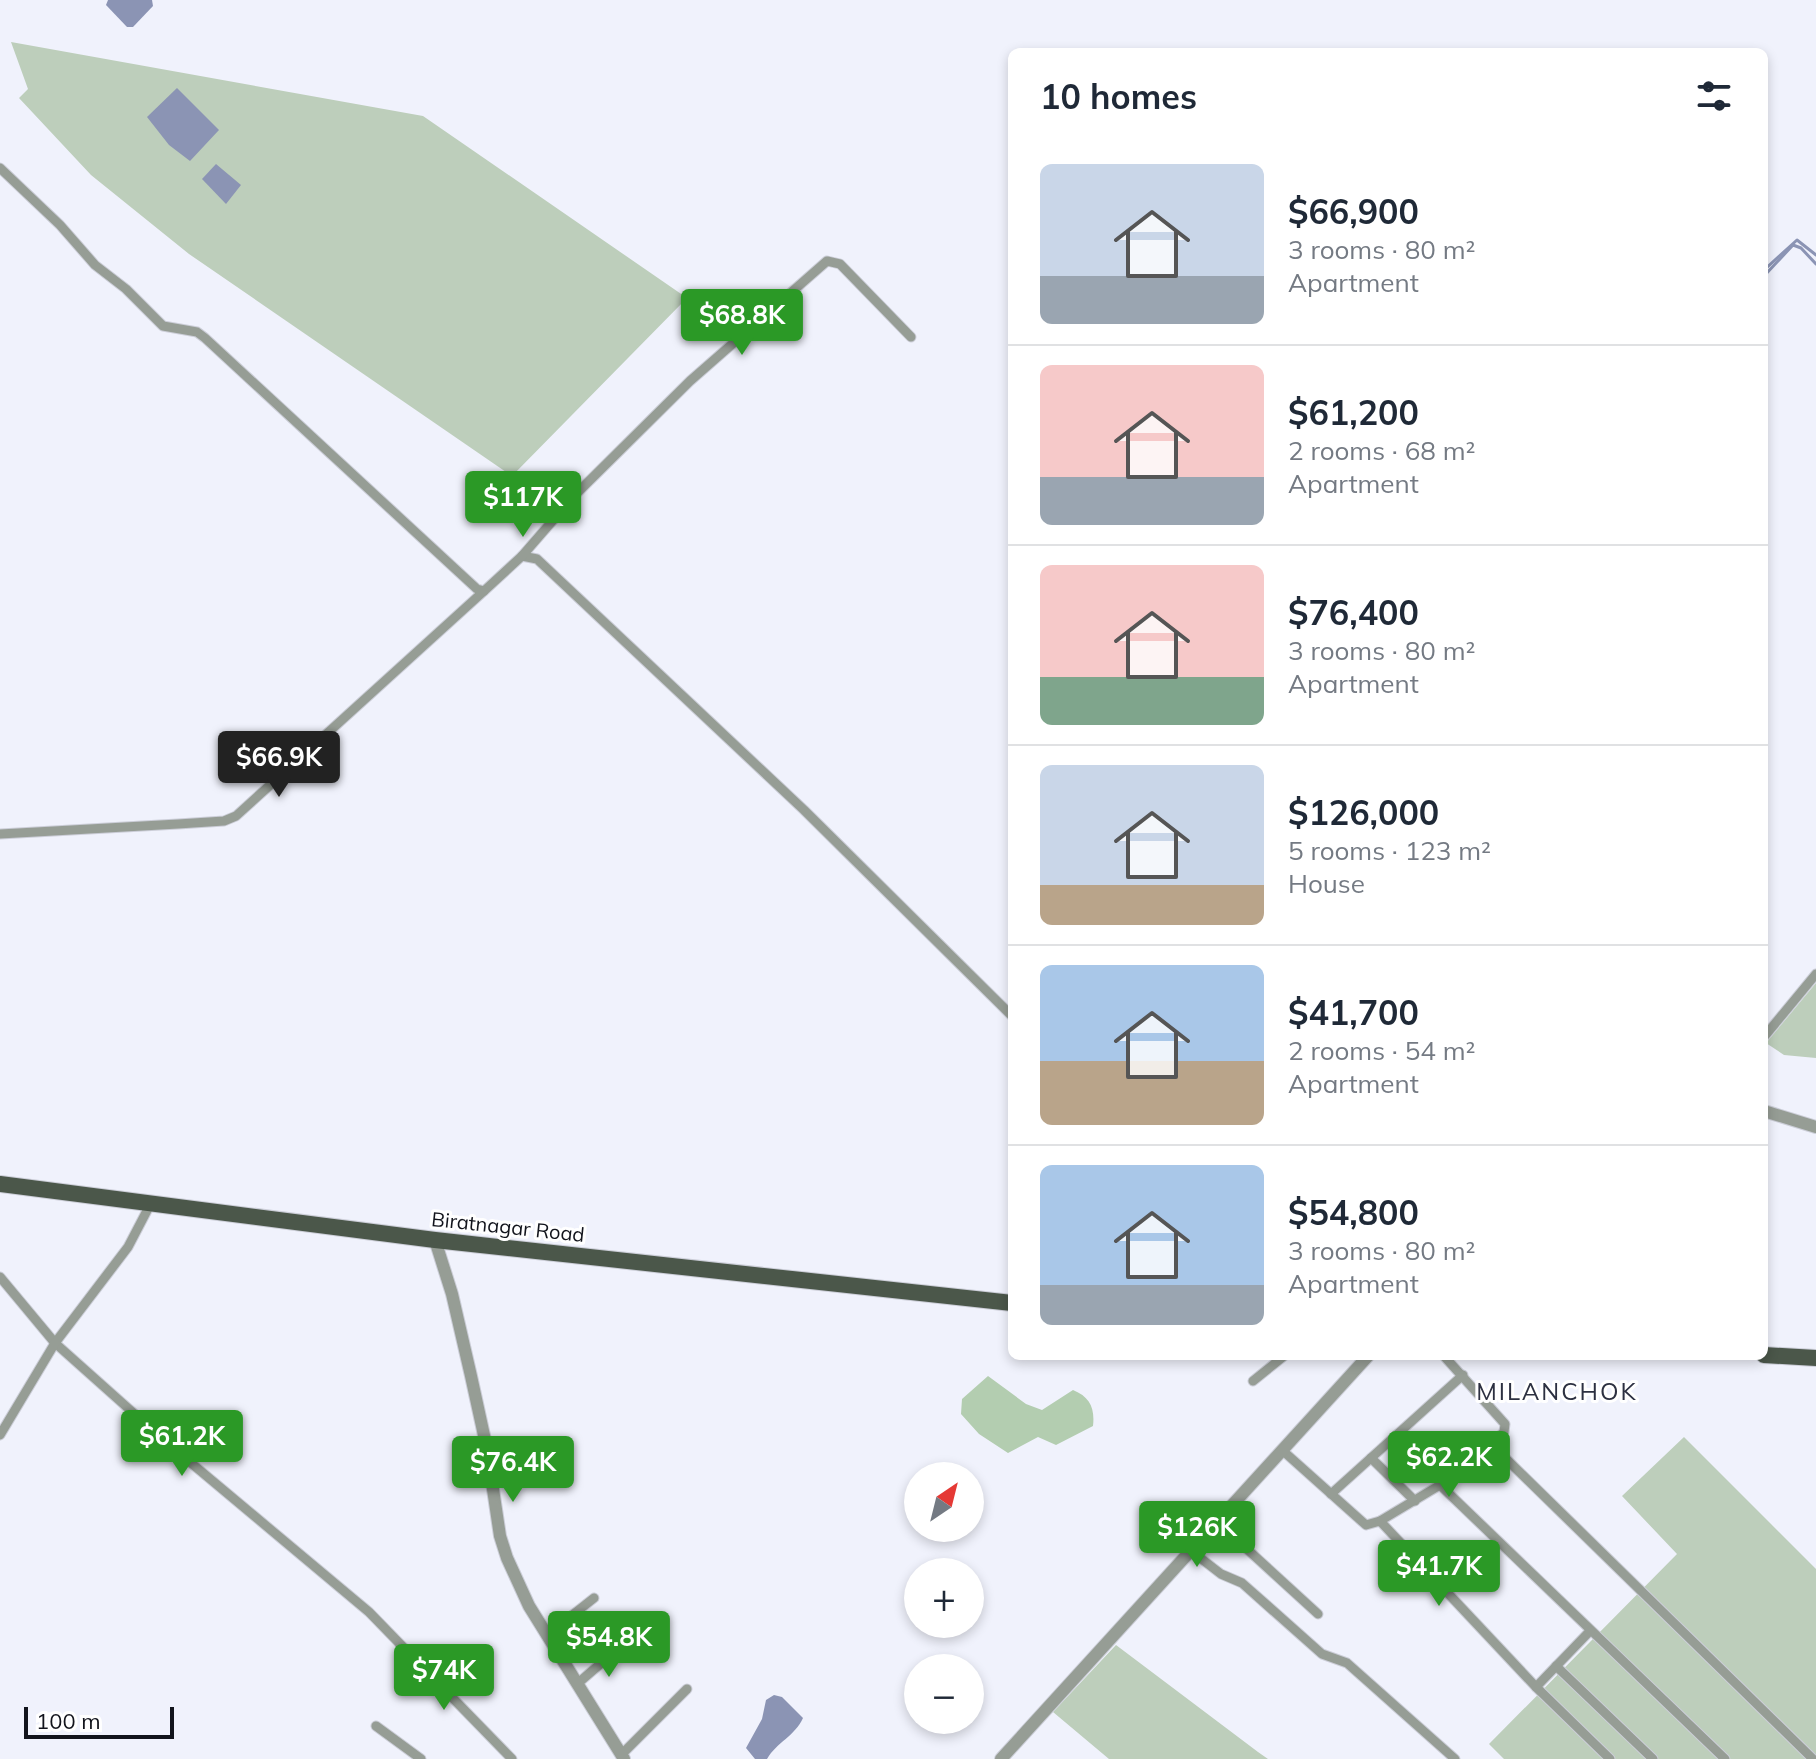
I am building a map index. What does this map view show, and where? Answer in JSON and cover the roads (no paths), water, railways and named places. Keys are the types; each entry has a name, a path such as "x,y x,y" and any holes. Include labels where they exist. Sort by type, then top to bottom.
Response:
{"main road":[{"name":"Biratnagar Road","path":"0,1184 435,1240 1008,1303"},
{"path":"1768,1355 1816,1358"}],"street":[{"path":"0,168 51,216 95,265 126,289 163,326 197,332 205,338 464,579 484,591"},
{"path":"0,834 224,821 236,816 522,556 575,495 690,381 827,261 840,264 911,337"},
{"path":"522,556 537,559 629,645 804,810 1008,1012"},
{"path":"1768,1032 1816,974"},
{"path":"1768,1112 1816,1127"},
{"path":"0,1435 55,1343 128,1247 151,1203"},
{"path":"435,1240 452,1294 471,1376 487,1449 500,1536 514,1576 547,1635 623,1757 687,1689"},
{"path":"0,1277 55,1343 61,1344 166,1442 369,1612 512,1759"},
{"path":"1253,1381 1279,1360"},
{"path":"1001,1759 1364,1360"},
{"path":"1282,1450 1366,1525 1380,1521 1440,1485 1504,1432 1505,1424 1448,1360"},
{"path":"1331,1494 1463,1375"},
{"path":"1494,1442 1496,1449 1542,1495 1813,1759"},
{"path":"1371,1458 1415,1501"},
{"path":"1440,1485 1725,1759"},
{"path":"1219,1518 1225,1529 1318,1614"},
{"path":"1380,1521 1536,1687 1610,1759"},
{"path":"1190,1550 1221,1574 1242,1583 1322,1654 1347,1663 1455,1759"},
{"path":"547,1635 594,1598"},
{"path":"1536,1687 1590,1631"},
{"path":"577,1684 628,1640 636,1646"},
{"path":"1556,1666 1653,1759"},
{"path":"376,1726 421,1759"}],"water":[{"path":"108,0 152,0 153,6 133,27 127,27 106,5"},
{"path":"177,88 219,130 190,161 169,145 147,117"},
{"path":"216,164 241,185 226,204 202,179"},
{"path":"774,1695 782,1697 803,1718 767,1759 755,1759 746,1748 762,1719 766,1700"}],"waterway":[{"path":"1768,266 1797,240 1816,255"},
{"path":"1768,272 1793,245 1801,248 1816,264"}],"district":[{"name":"MILANCHOK","path":"1557,1392"}]}
